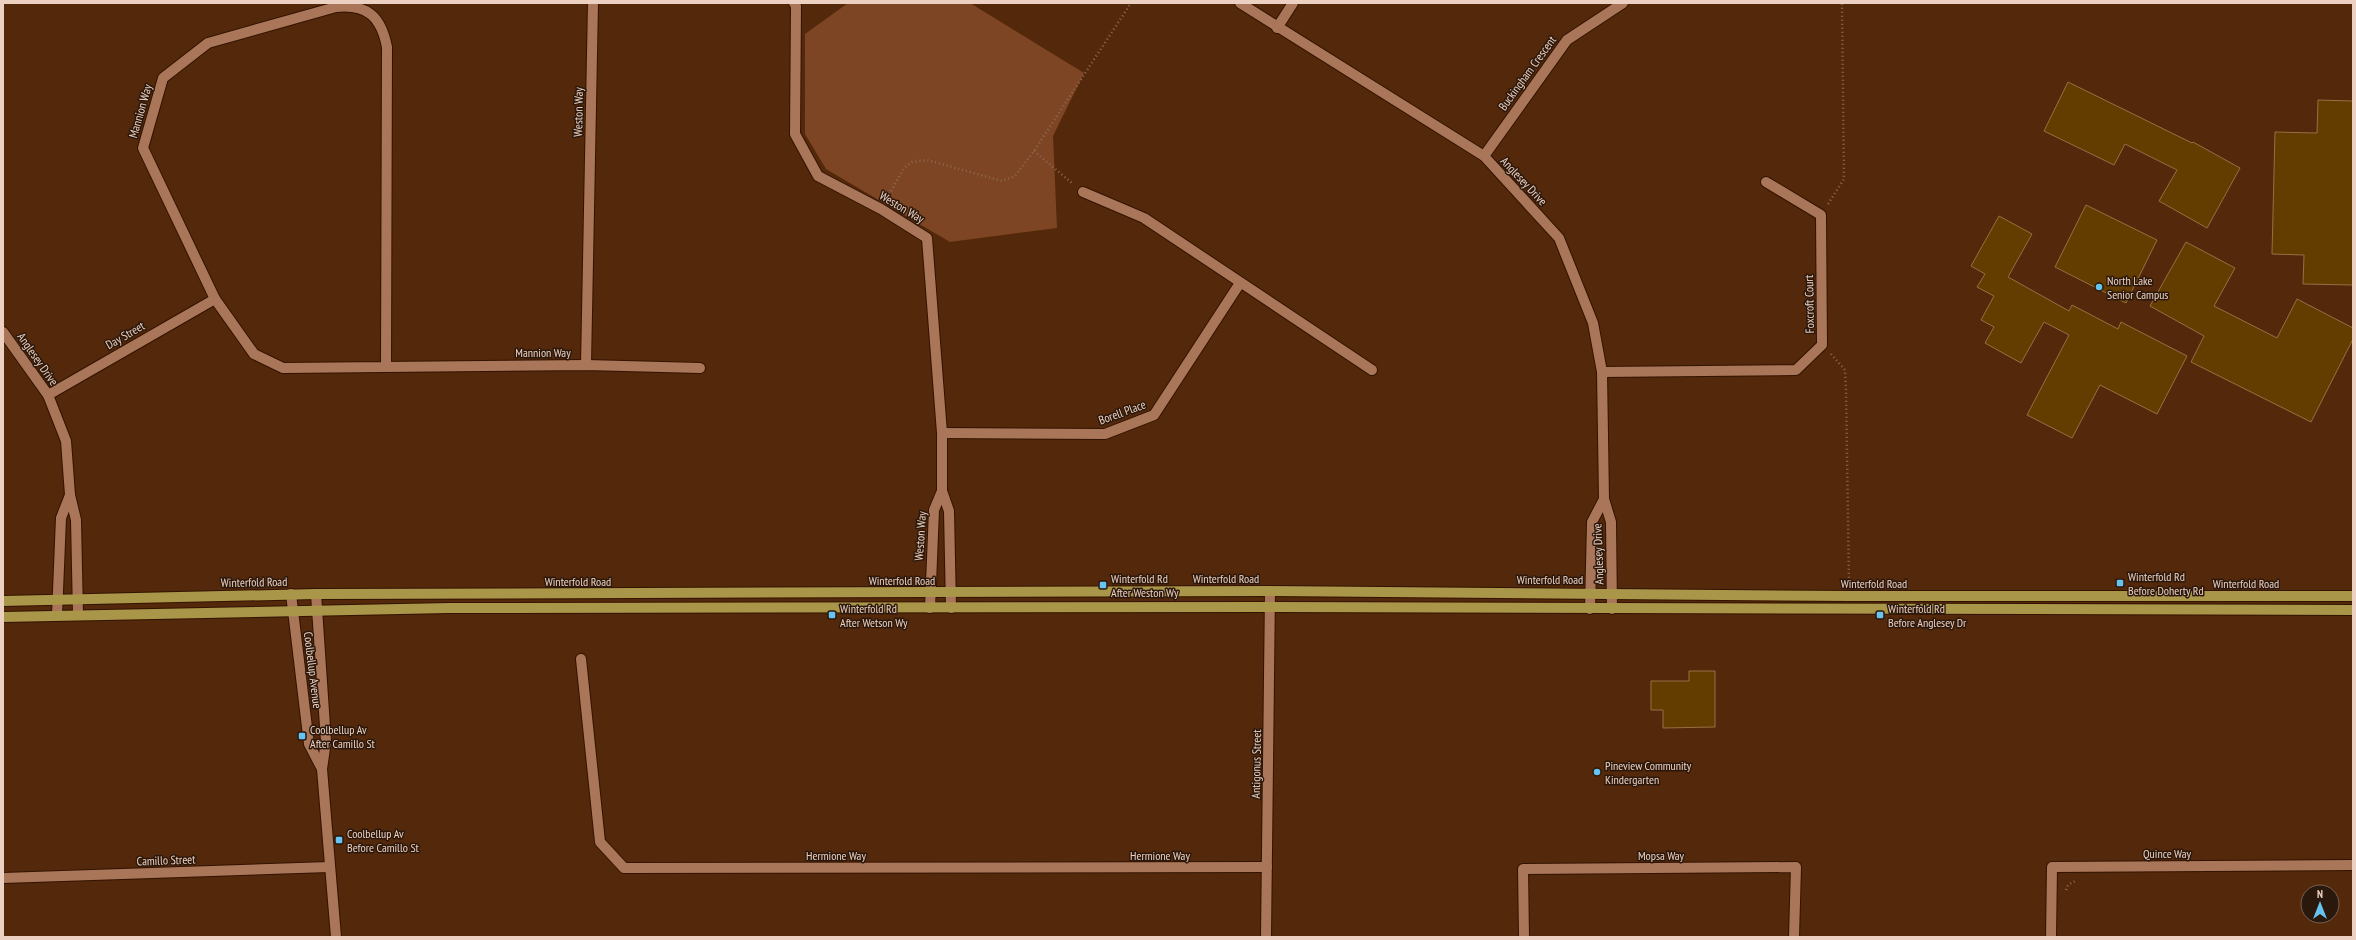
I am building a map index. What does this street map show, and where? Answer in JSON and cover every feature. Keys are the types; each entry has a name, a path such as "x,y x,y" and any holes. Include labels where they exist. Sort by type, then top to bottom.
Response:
{"main road":[{"name":"Winterfold Road","path":"3,602 291,594 1270,591 1849,596 2353,596"},
{"path":"3,617 292,610 930,608 1271,607 2353,610"}],"street":[{"name":"Weston Way","path":"586,364 593,3"},
{"name":"Weston Way","path":"794,3 796,6 795,134 818,176 881,209 927,238 942,433 942,491 949,511 950,608"},
{"name":"Anglesey Drive","path":"1240,3 1277,28 1484,156 1559,238 1593,323 1602,372 1604,499 1611,522 1612,609"},
{"path":"1277,28 1293,3"},
{"name":"Buckingham Crescent","path":"1484,156 1567,40 1623,3"},
{"name":"Mannion Way","path":"386,365 386,47 384,31 374,18 364,9 352,6 336,7 208,43 163,78 143,148 215,298 254,354 283,368 386,365 586,364 700,368"},
{"path":"1766,182 1821,217"},
{"path":"1083,192 1144,218 1372,370"},
{"name":"Foxcroft Court","path":"1602,372 1796,370 1822,345 1821,217"},
{"name":"Borell Place","path":"942,433 1104,434 1154,415 1240,283"},
{"name":"Day Street","path":"48,395 215,298"},
{"name":"Anglesey Drive","path":"3,332 48,395 66,441 70,495 76,520 78,615"},
{"name":"Weston Way","path":"930,608 934,510 942,491"},
{"name":"Anglesey Drive","path":"57,615 61,518 70,495"},
{"name":"Anglesey Drive","path":"1590,609 1592,522 1604,499"},
{"name":"Antigonus Street","path":"1266,937 1270,591"},
{"name":"Coolbellup Avenue","path":"291,594 309,744 322,769"},
{"name":"Coolbellup Avenue","path":"316,594 326,740 322,769 336,937"},
{"name":"Hermione Way","path":"581,659 600,842 624,868 1267,867"},
{"name":"Quince Way","path":"2051,937 2052,866 2353,865"},
{"name":"Camillo Street","path":"3,878 329,867"},
{"name":"Mopsa Way","path":"1524,937 1523,869 1796,867 1794,937"}],"path":[{"path":"881,209 904,168 912,162 927,160 1002,180 1015,176 1034,151 1131,3"},
{"path":"1821,217 1844,179 1842,3"},
{"path":"1034,151 1083,192"},
{"path":"1822,345 1844,370 1849,596"}],"shaded area":[{"path":"848,3 970,3 1084,73 1053,136 1057,228 950,242 826,169 805,134 805,34"}],"building":[{"path":"2068,82 2192,143 2193,142 2240,168 2207,228 2159,201 2177,170 2125,144 2114,165 2044,131"},
{"path":"2318,100 2353,101 2353,285 2303,284 2304,255 2272,254 2275,132 2317,133"},
{"path":"2086,205 2157,240 2126,303 2055,267"},
{"path":"1999,216 2032,234 2008,277 2069,311 2072,305 2118,329 2121,322 2187,356 2157,414 2100,385 2072,438 2027,415 2069,335 2044,322 2021,363 1985,343 1994,327 1981,320 1994,296 1977,287 1985,274 1971,266"},
{"path":"2186,242 2235,268 2214,306 2277,338 2297,299 2353,328 2353,339 2311,422 2191,362 2204,336 2150,306"},
{"path":"1689,671 1715,671 1715,727 1663,728 1663,710 1651,710 1651,681 1689,681"}],"place":[{"name":"North Lake Senior Campus","path":"2099,287"},
{"name":"Winterfold Rd Before Doherty Rd","path":"2120,583"},
{"name":"Winterfold Rd After Weston Wy","path":"1103,585"},
{"name":"Winterfold Rd After Wetson Wy","path":"832,615"},
{"name":"Winterfold Rd Before Anglesey Dr","path":"1880,615"},
{"name":"Coolbellup Av After Camillo St","path":"302,736"},
{"name":"Pineview Community Kindergarten","path":"1597,772"},
{"name":"Coolbellup Av Before Camillo St","path":"339,840"}]}
